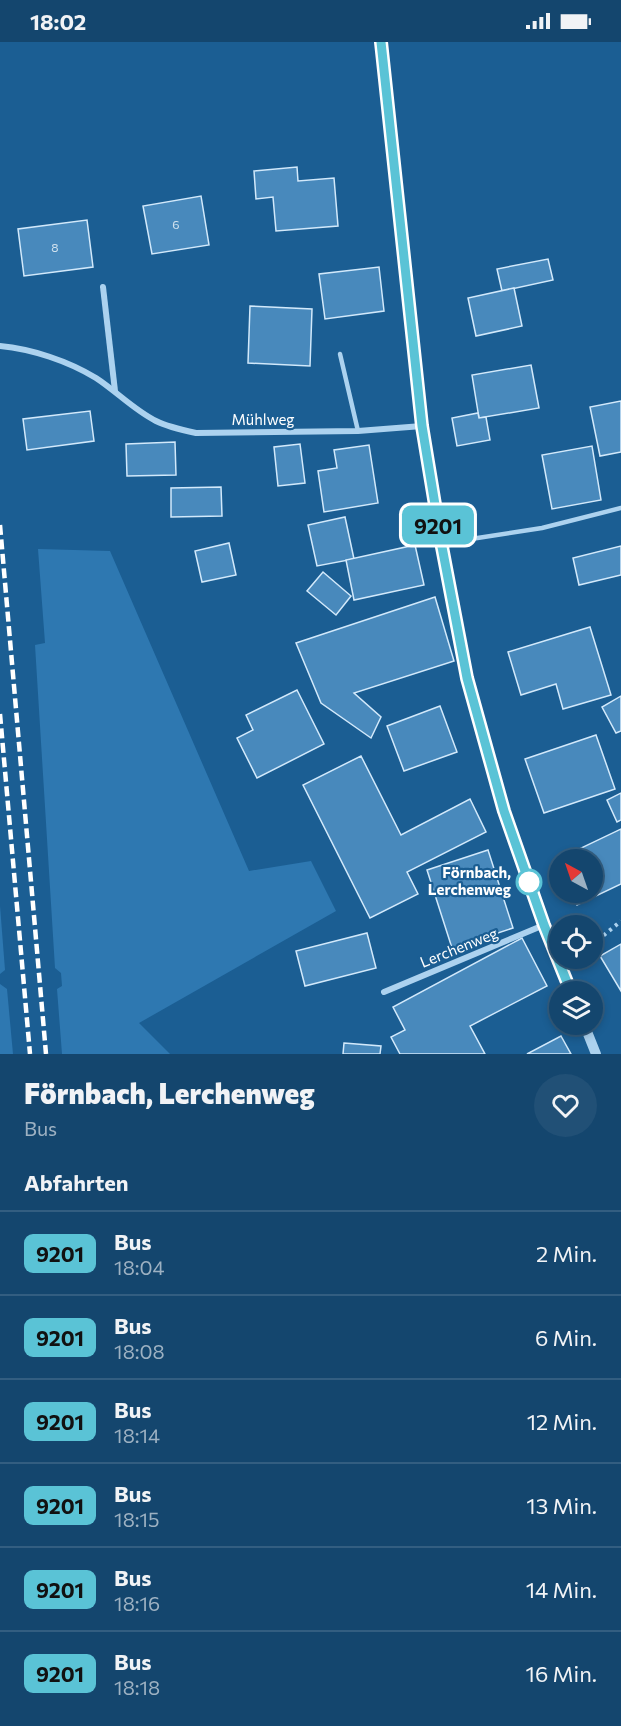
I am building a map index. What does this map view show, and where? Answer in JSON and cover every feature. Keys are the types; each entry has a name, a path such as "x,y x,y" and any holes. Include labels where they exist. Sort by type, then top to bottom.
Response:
{"street":[{"path":"381,42 422,426 467,678 504,811 544,925 567,981"},
{"path":"103,287 114,391"},
{"name":"Mühlweg","path":"0,346 19,348 93,376 156,421 196,433 358,431 422,426"},
{"name":"Lerchenweg","path":"384,992 544,925"},
{"path":"588,1035 596,1054"}],"lane":[{"path":"340,354 358,431"},
{"path":"442,547 471,539 542,528 621,508"}],"path":[{"path":"603,936 621,921"}],"shaded area":[{"path":"38,549 110,551 249,871 311,861 336,911 139,1023 170,1054 62,1054 57,989 62,986 61,973 55,968 35,645 45,643"},
{"path":"0,906 5,970 0,974"},
{"path":"0,984 7,989 13,1054 0,1054"}],"building":[{"path":"297,167 298,181 334,178 338,226 276,231 273,197 256,199 254,171"},
{"path":"201,196 209,245 152,254 143,206"},
{"path":"87,220 93,267 24,276 18,229"},
{"path":"548,259 553,280 502,291 497,269"},
{"path":"379,267 384,311 325,319 319,274"},
{"path":"514,288 522,326 476,336 468,298"},
{"path":"250,306 312,309 310,366 248,363"},
{"path":"531,365 539,408 479,418 472,375"},
{"path":"621,401 621,452 600,456 590,407"},
{"path":"90,411 94,441 27,450 23,419"},
{"path":"478,413 479,418 486,417 490,440 457,446 452,418"},
{"path":"175,442 176,475 127,476 126,444"},
{"path":"300,444 305,483 278,486 274,447"},
{"path":"369,445 378,503 324,512 318,471 337,468 334,450"},
{"path":"592,446 601,500 552,509 542,455"},
{"path":"221,487 222,516 171,517 171,488"},
{"path":"345,517 354,559 317,566 308,525"},
{"path":"229,543 236,575 202,582 195,551"},
{"path":"415,545 424,585 354,600 346,560"},
{"path":"621,546 621,575 579,585 573,558"},
{"path":"323,572 351,596 336,615 307,591"},
{"path":"435,597 454,661 354,693 381,717 371,738 321,703 296,643"},
{"path":"590,627 611,695 563,709 556,684 521,695 508,652"},
{"path":"297,690 324,744 257,778 237,738 253,730 246,715"},
{"path":"621,696 621,731 616,733 602,707"},
{"path":"440,706 457,752 404,771 387,726"},
{"path":"596,735 615,789 544,813 525,759"},
{"path":"361,756 401,835 470,799 486,832 407,872 418,894 370,918 303,785"},
{"path":"621,793 621,820 617,822 607,800"},
{"path":"621,829 621,884 603,893 603,849 579,849"},
{"path":"488,850 513,928 452,948 427,870"},
{"path":"367,933 376,968 305,986 296,951"},
{"path":"522,938 547,986 470,1026 485,1054 400,1054 391,1037 405,1030 393,1007"},
{"path":"621,944 621,991 603,961 603,954"},
{"path":"561,1036 571,1054 527,1054"},
{"path":"344,1043 381,1046 380,1054 343,1054"}],"railway":[{"path":"0,525 46,1054"},
{"path":"0,714 30,1054"}],"bus line":[{"name":"9201","path":"381,42 422,426 467,678 504,811 544,925 567,981"}],"place":[{"name":"Förnbach, Lerchenweg","path":"529,882"}]}
